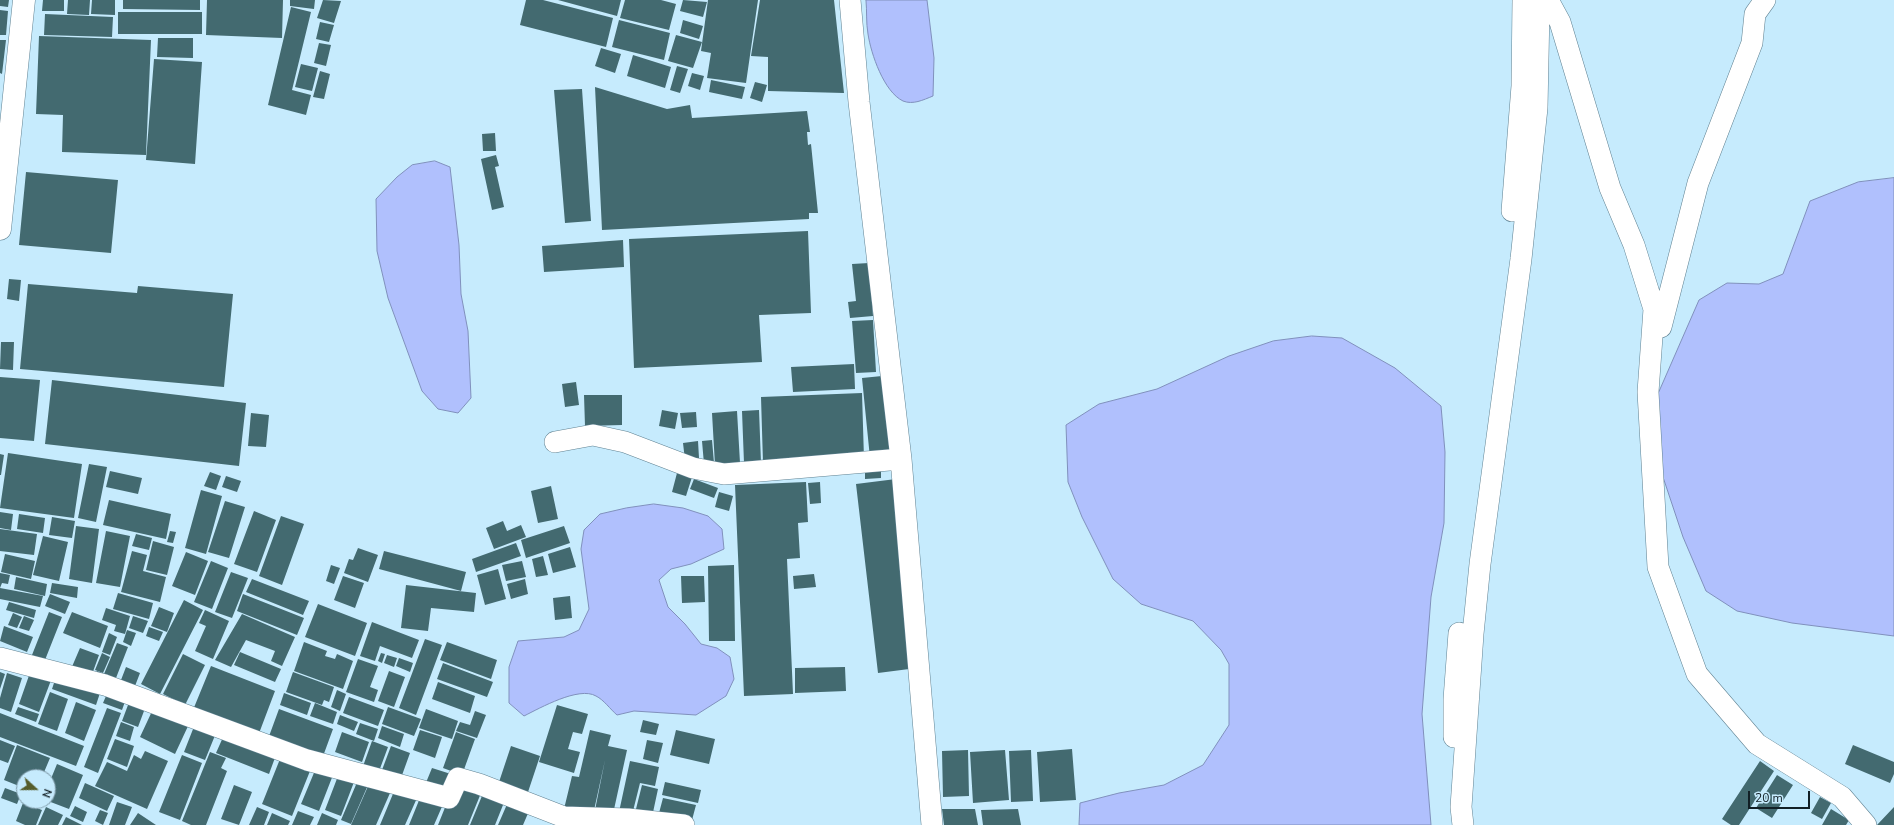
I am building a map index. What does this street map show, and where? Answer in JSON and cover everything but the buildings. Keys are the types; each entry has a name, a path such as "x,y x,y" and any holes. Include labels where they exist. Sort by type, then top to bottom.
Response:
{"street":[{"path":"0,230 24,0"},
{"path":"850,0 859,102 901,459 932,825"},
{"path":"1454,825 1454,699 1459,631 1465,570 1477,498 1510,246 1522,86 1523,0"},
{"path":"1463,825 1461,807 1473,634 1480,564 1521,259 1537,108 1539,9 1537,0"},
{"path":"1548,0 1560,22 1610,188 1634,245 1654,309 1648,384 1658,567 1697,674 1757,744 1842,797 1866,825"},
{"path":"1648,384 1665,308 1698,183 1752,43 1755,14 1765,0"},
{"path":"555,442 593,435 625,442 693,468 724,474 901,459"},
{"path":"0,658 105,686 307,760 449,798 458,778 479,784 564,817 628,819 684,825"}],"water":[{"path":"866,0 927,0 934,58 933,96 918,102 907,102 903,101 890,90 875,62 872,52 867,30"},
{"path":"435,161 450,167 459,245 461,294 468,331 471,398 458,413 438,409 422,391 388,298 377,251 376,199 397,177 412,165"},
{"path":"1894,178 1894,636 1792,623 1737,611 1706,591 1683,537 1661,471 1657,396 1699,300 1727,283 1759,284 1783,274 1810,201 1858,182"},
{"path":"1312,336 1342,338 1395,368 1441,406 1445,452 1444,523 1431,597 1422,714 1431,825 1079,825 1080,803 1119,793 1164,785 1203,765 1229,725 1229,664 1221,650 1193,621 1141,604 1113,579 1082,517 1068,482 1066,425 1099,404 1157,389 1229,356 1273,341"},
{"path":"654,504 683,508 708,516 722,529 724,549 691,564 671,569 659,580 668,607 685,624 701,644 717,648 730,657 734,679 726,696 696,715 634,711 617,715 596,696 580,694 560,699 524,716 509,703 509,667 518,641 564,637 579,630 589,609 581,549 584,530 600,514"}]}
